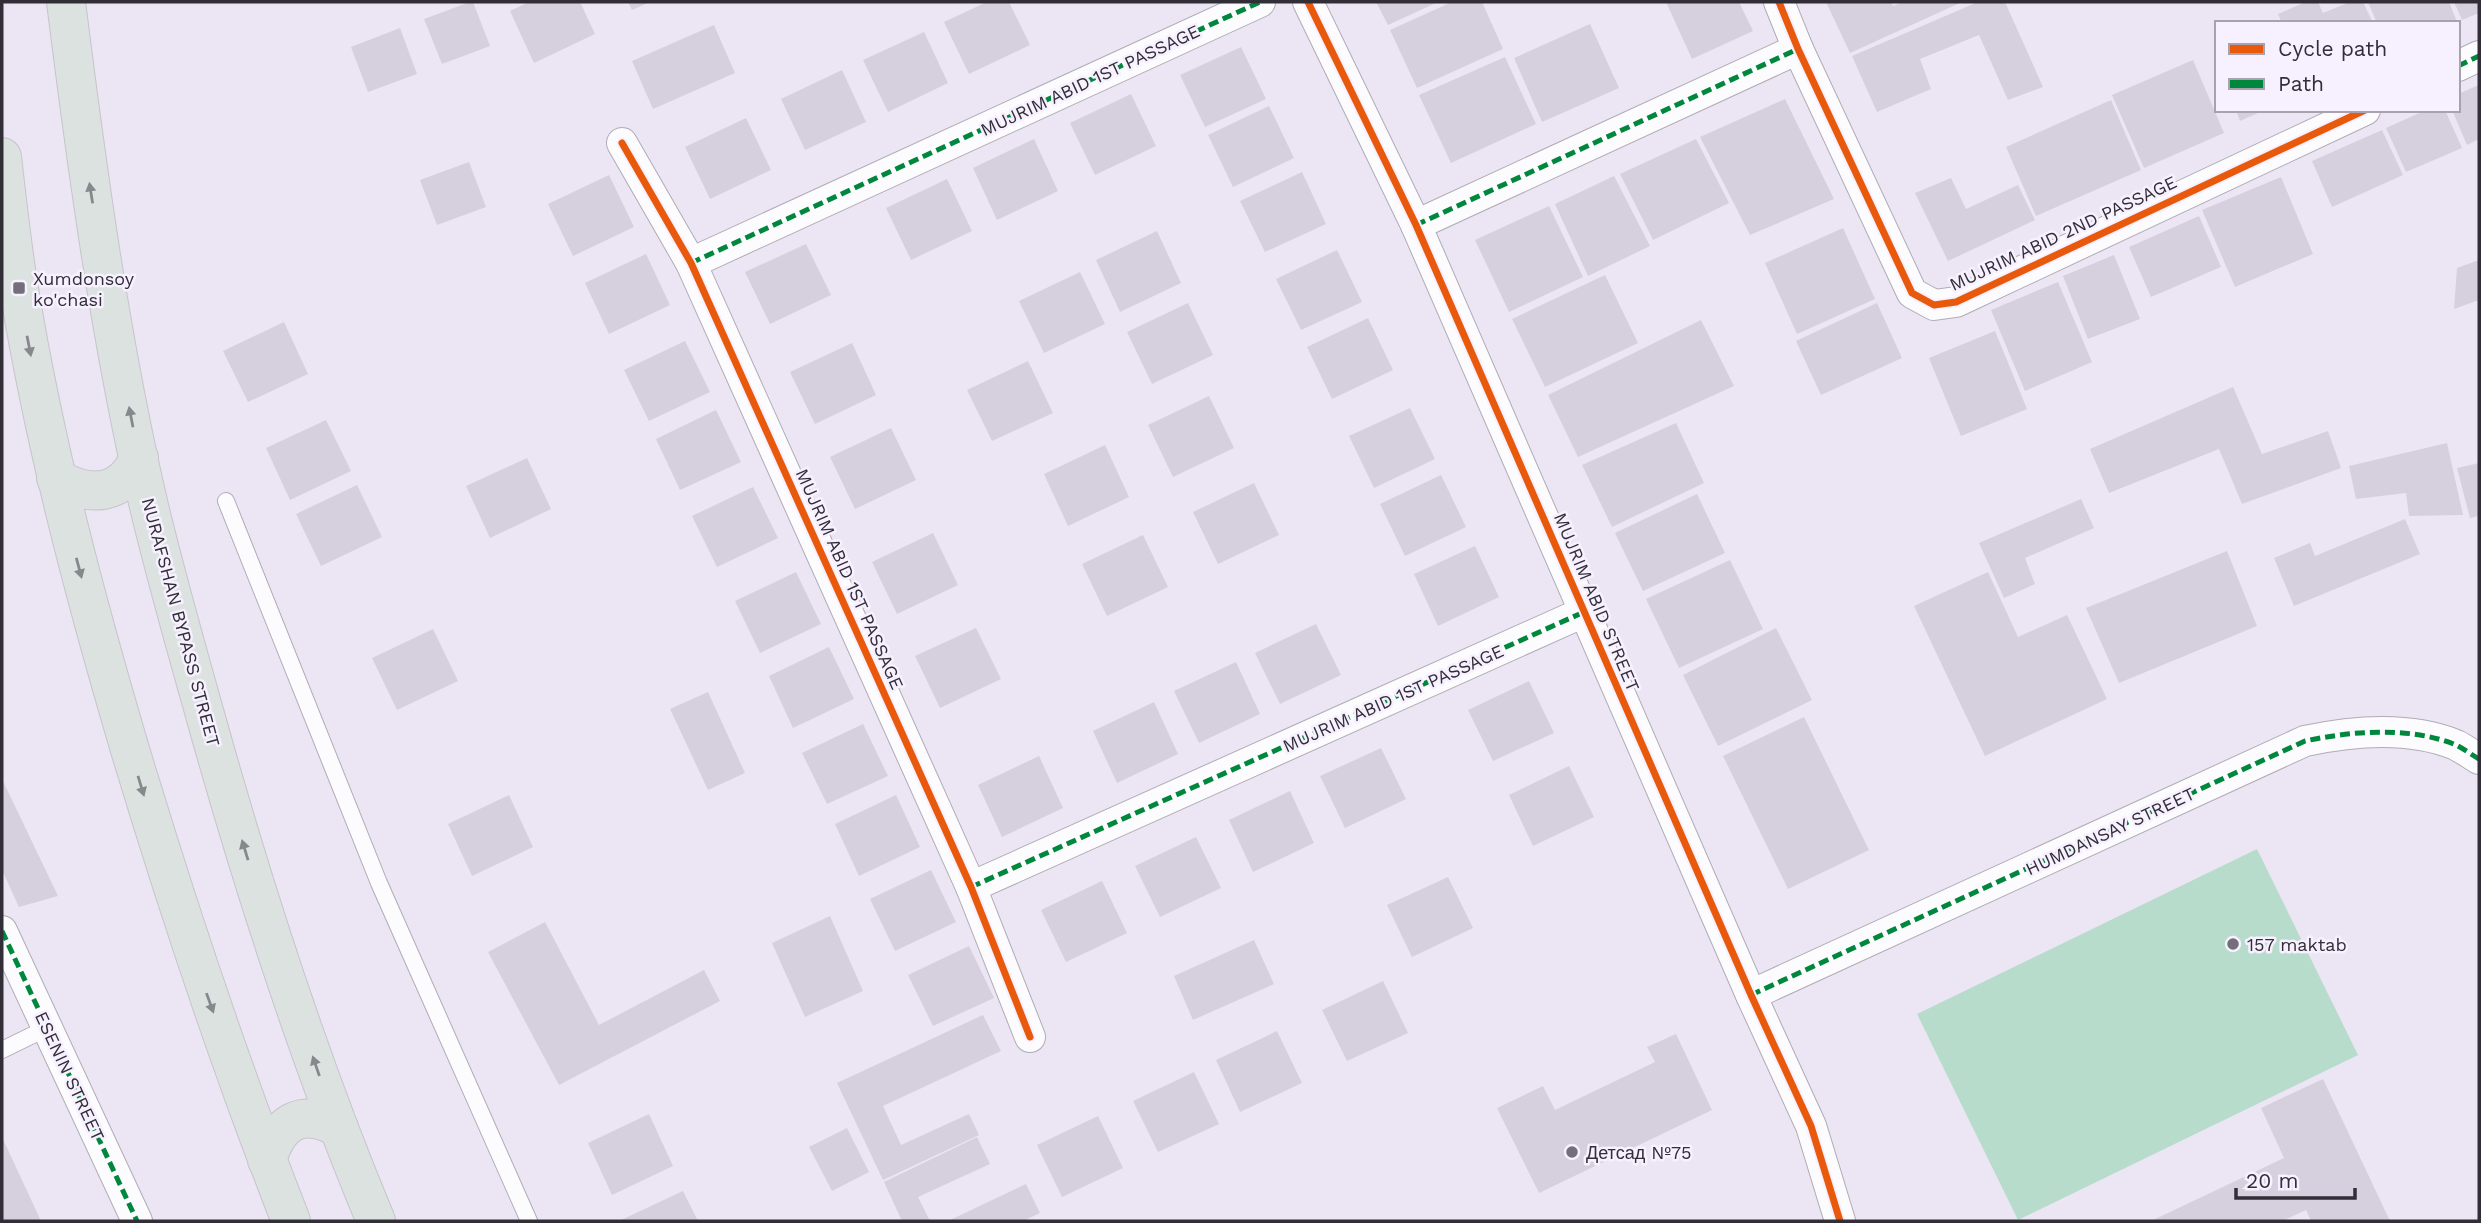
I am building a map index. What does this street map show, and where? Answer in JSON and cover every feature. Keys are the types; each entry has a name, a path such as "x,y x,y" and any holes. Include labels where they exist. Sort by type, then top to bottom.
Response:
{"main road":[{"name":"NURAFSHAN BYPASS STREET","path":"65,2 106,287 139,458 188,654 277,953 338,1128 376,1221"},
{"path":"2,157 19,288 56,478 106,668 200,974 291,1221"},
{"path":"56,478 79,489 103,491 125,480 139,458"},
{"path":"267,1160 276,1136 295,1120 316,1119 338,1128"}],"street":[{"name":"MUJRIM ABID 1ST PASSAGE","path":"691,263 1260,2"},
{"name":"MUJRIM ABID STREET","path":"1308,2 1416,225 1751,995 1811,1126 1840,1221"},
{"name":"MUJRIM ABID 2ND PASSAGE","path":"1779,2 1912,293 1934,305 1956,302 2361,112"},
{"path":"1416,225 1798,48"},
{"path":"2460,65 2479,57"},
{"name":"MUJRIM ABID 1ST PASSAGE","path":"622,143 691,263 971,887 1030,1037"},
{"name":"MUJRIM ABID 1ST PASSAGE","path":"971,887 1584,612"},
{"name":"HUMDANSAY STREET","path":"1751,995 2305,741 2342,733 2418,736 2455,745 2479,760"},
{"name":"ESENIN STREET","path":"2,931 137,1221"}],"lane":[{"path":"226,501 379,883 529,1221"},
{"path":"2,1050 47,1028"}],"green space":[{"path":"2257,849 2358,1055 2018,1220 1917,1014"}],"building":[{"path":"473,2 490,46 442,64 424,19"},
{"path":"529,2 580,2 595,34 534,63 510,11"},
{"path":"628,2 650,2 632,10"},
{"path":"987,2 1009,2 1030,45 969,74 944,22"},
{"path":"1376,2 1438,2 1388,25"},
{"path":"1452,2 1482,2 1503,49 1417,88 1390,30"},
{"path":"1666,2 1739,2 1753,31 1692,59"},
{"path":"1826,2 1891,2 1893,6 1903,2 1962,2 1850,53"},
{"path":"1978,2 2005,2 2043,87 2008,100 1979,35 1920,59 1931,89 1877,112 1852,56"},
{"path":"2306,2 2318,2 2323,13 2350,2 2363,2 2372,21 2281,21 2278,14"},
{"path":"2368,2 2449,2 2457,21 2376,21"},
{"path":"2454,2 2479,2 2479,13 2462,20"},
{"path":"1590,24 1619,88 1542,122 1514,58"},
{"path":"714,25 735,73 653,109 632,61"},
{"path":"400,28 417,74 368,92 351,47"},
{"path":"924,32 948,83 888,112 863,60"},
{"path":"1241,47 1266,99 1205,127 1180,75"},
{"path":"1505,57 1536,124 1451,163 1419,95"},
{"path":"2193,60 2224,133 2144,168 2112,95"},
{"path":"842,70 866,122 805,150 781,99"},
{"path":"2479,85 2479,139 2467,145 2453,112 2460,112 2460,93"},
{"path":"1131,94 1156,146 1095,175 1070,123"},
{"path":"1785,99 1834,199 1750,235 1700,137"},
{"path":"2111,100 2141,170 2036,216 2006,147"},
{"path":"1269,106 1294,158 1233,187 1208,135"},
{"path":"2237,112 2260,112 2240,121"},
{"path":"2422,112 2446,112 2462,148 2406,172 2386,128"},
{"path":"746,118 771,170 710,199 685,147"},
{"path":"2382,130 2403,175 2332,207 2312,161"},
{"path":"1034,139 1058,191 997,220 973,168"},
{"path":"1696,139 1729,203 1653,240 1620,174"},
{"path":"469,162 486,207 437,225 420,180"},
{"path":"1302,172 1326,224 1265,252 1240,201"},
{"path":"609,175 634,227 573,256 548,204"},
{"path":"1614,176 1650,246 1588,276 1555,204"},
{"path":"2281,177 2313,254 2235,287 2202,210"},
{"path":"1951,178 1966,209 2018,185 2035,220 1948,261 1915,193"},
{"path":"947,179 972,231 911,260 886,208"},
{"path":"1549,206 1583,277 1509,312 1475,240"},
{"path":"2199,216 2221,267 2151,297 2129,247"},
{"path":"1843,228 1875,299 1797,334 1765,263"},
{"path":"1157,231 1181,283 1120,312 1096,260"},
{"path":"806,244 831,295 770,324 745,272"},
{"path":"1337,250 1362,302 1301,330 1276,279"},
{"path":"646,254 670,305 609,334 585,283"},
{"path":"2114,255 2140,319 2088,339 2063,276"},
{"path":"2479,260 2479,300 2454,309 2457,268"},
{"path":"1080,272 1105,324 1044,353 1019,301"},
{"path":"1605,275 1638,343 1545,387 1512,319"},
{"path":"2058,282 2092,362 2025,391 1991,310"},
{"path":"1188,303 1213,355 1152,384 1127,332"},
{"path":"1877,303 1902,358 1821,395 1796,341"},
{"path":"1368,318 1393,370 1332,399 1307,347"},
{"path":"1701,320 1734,386 1578,457 1548,395"},
{"path":"284,322 308,374 248,402 223,351"},
{"path":"1995,331 2027,409 1961,436 1929,358"},
{"path":"685,341 710,392 649,421 624,370"},
{"path":"852,343 876,395 815,424 790,372"},
{"path":"1028,361 1053,413 992,441 967,390"},
{"path":"2233,387 2262,454 2328,431 2341,468 2242,504 2219,449 2109,493 2090,449"},
{"path":"1209,396 1234,448 1173,477 1148,425"},
{"path":"1410,408 1435,459 1374,488 1349,436"},
{"path":"716,410 741,462 680,490 656,439"},
{"path":"326,420 351,471 290,500 266,448"},
{"path":"1676,423 1704,483 1612,527 1582,465"},
{"path":"891,428 916,480 855,509 830,457"},
{"path":"2447,443 2463,515 2409,516 2406,493 2356,499 2349,466"},
{"path":"1105,445 1129,497 1068,526 1044,474"},
{"path":"527,458 551,509 490,538 466,486"},
{"path":"2479,463 2479,516 2470,518 2457,468"},
{"path":"1441,475 1466,527 1405,556 1380,504"},
{"path":"1254,483 1279,535 1218,564 1193,512"},
{"path":"357,485 382,537 321,566 296,514"},
{"path":"753,487 778,538 717,567 692,516"},
{"path":"1697,494 1725,553 1643,591 1615,533"},
{"path":"2081,499 2094,528 2025,558 2035,584 2004,598 1979,543"},
{"path":"2405,519 2420,554 2294,606 2274,558 2310,543 2315,556"},
{"path":"933,533 958,585 897,614 872,562"},
{"path":"1143,535 1168,587 1107,616 1082,564"},
{"path":"1475,546 1499,597 1438,626 1414,574"},
{"path":"2227,551 2257,626 2119,683 2086,608"},
{"path":"1730,560 1763,629 1679,668 1646,599"},
{"path":"796,572 821,624 760,653 735,601"},
{"path":"1988,572 2018,637 2067,615 2107,699 1985,756 1914,606"},
{"path":"1316,624 1341,675 1280,704 1255,653"},
{"path":"976,628 1001,679 940,708 915,656"},
{"path":"1776,628 1812,700 1718,746 1683,675"},
{"path":"433,629 458,681 397,710 372,658"},
{"path":"829,647 854,699 793,728 769,676"},
{"path":"1236,662 1260,714 1199,743 1174,691"},
{"path":"1529,681 1554,733 1493,761 1468,710"},
{"path":"708,692 745,773 708,790 670,709"},
{"path":"1154,702 1178,754 1117,783 1093,731"},
{"path":"1804,717 1869,850 1788,889 1723,756"},
{"path":"863,724 888,776 827,804 802,753"},
{"path":"1381,748 1406,799 1345,828 1320,776"},
{"path":"1039,756 1063,808 1002,837 978,785"},
{"path":"1569,766 1594,817 1533,846 1509,795"},
{"path":"2,779 58,896 19,907 2,870"},
{"path":"1290,791 1314,843 1253,872 1229,820"},
{"path":"509,795 533,847 472,876 448,824"},
{"path":"896,795 920,847 859,876 835,824"},
{"path":"1196,837 1221,888 1160,917 1135,866"},
{"path":"931,870 956,922 895,951 870,899"},
{"path":"1448,877 1473,928 1412,957 1387,905"},
{"path":"1102,881 1127,933 1066,962 1041,910"},
{"path":"830,916 863,991 805,1017 772,943"},
{"path":"545,922 599,1025 704,970 720,1001 559,1085 488,952"},
{"path":"1254,940 1274,984 1193,1020 1174,976"},
{"path":"969,946 994,998 933,1026 908,975"},
{"path":"1383,981 1408,1033 1347,1061 1322,1010"},
{"path":"983,1015 1001,1051 883,1106 901,1145 969,1114 979,1135 883,1180 837,1083"},
{"path":"1277,1031 1302,1083 1240,1112 1216,1060"},
{"name":"Детсад №75","path":"1676,1034 1712,1110 1539,1193 1497,1108 1543,1086 1555,1110 1655,1062 1647,1047"},
{"path":"1194,1072 1219,1124 1158,1152 1133,1101"},
{"path":"2323,1079 2390,1221 2311,1221 2306,1210 2282,1221 2151,1221 2284,1158 2261,1108"},
{"path":"649,1114 673,1166 612,1195 588,1143"},
{"path":"1098,1116 1123,1168 1062,1197 1037,1145"},
{"path":"847,1128 869,1172 832,1191 809,1147"},
{"path":"2,1137 41,1221 2,1221"},
{"path":"977,1137 990,1164 918,1197 930,1221 902,1221 884,1182"},
{"path":"1026,1184 1040,1213 1023,1221 948,1221"},
{"path":"683,1191 698,1221 619,1221"}],"marked path":[{"path":"691,263 1260,2"},
{"path":"1416,225 1798,49"},
{"path":"2460,65 2479,56"},
{"path":"971,887 1584,612"},
{"path":"1751,995 2305,741 2361,733 2420,735 2456,745 2479,759"},
{"path":"2,931 137,1221"}],"cycle path":[{"path":"1308,2 1416,225 1751,995 1811,1126 1840,1221"},
{"path":"1779,2 1798,49 1912,293 1934,305 1956,302 2361,112"},
{"path":"622,143 691,263 971,887 1030,1037"}],"place":[{"name":"Xumdonsoy ko'chasi","path":"19,288"},
{"name":"157 maktab","path":"2233,944"},
{"name":"Детсад №75","path":"1572,1152"}]}
